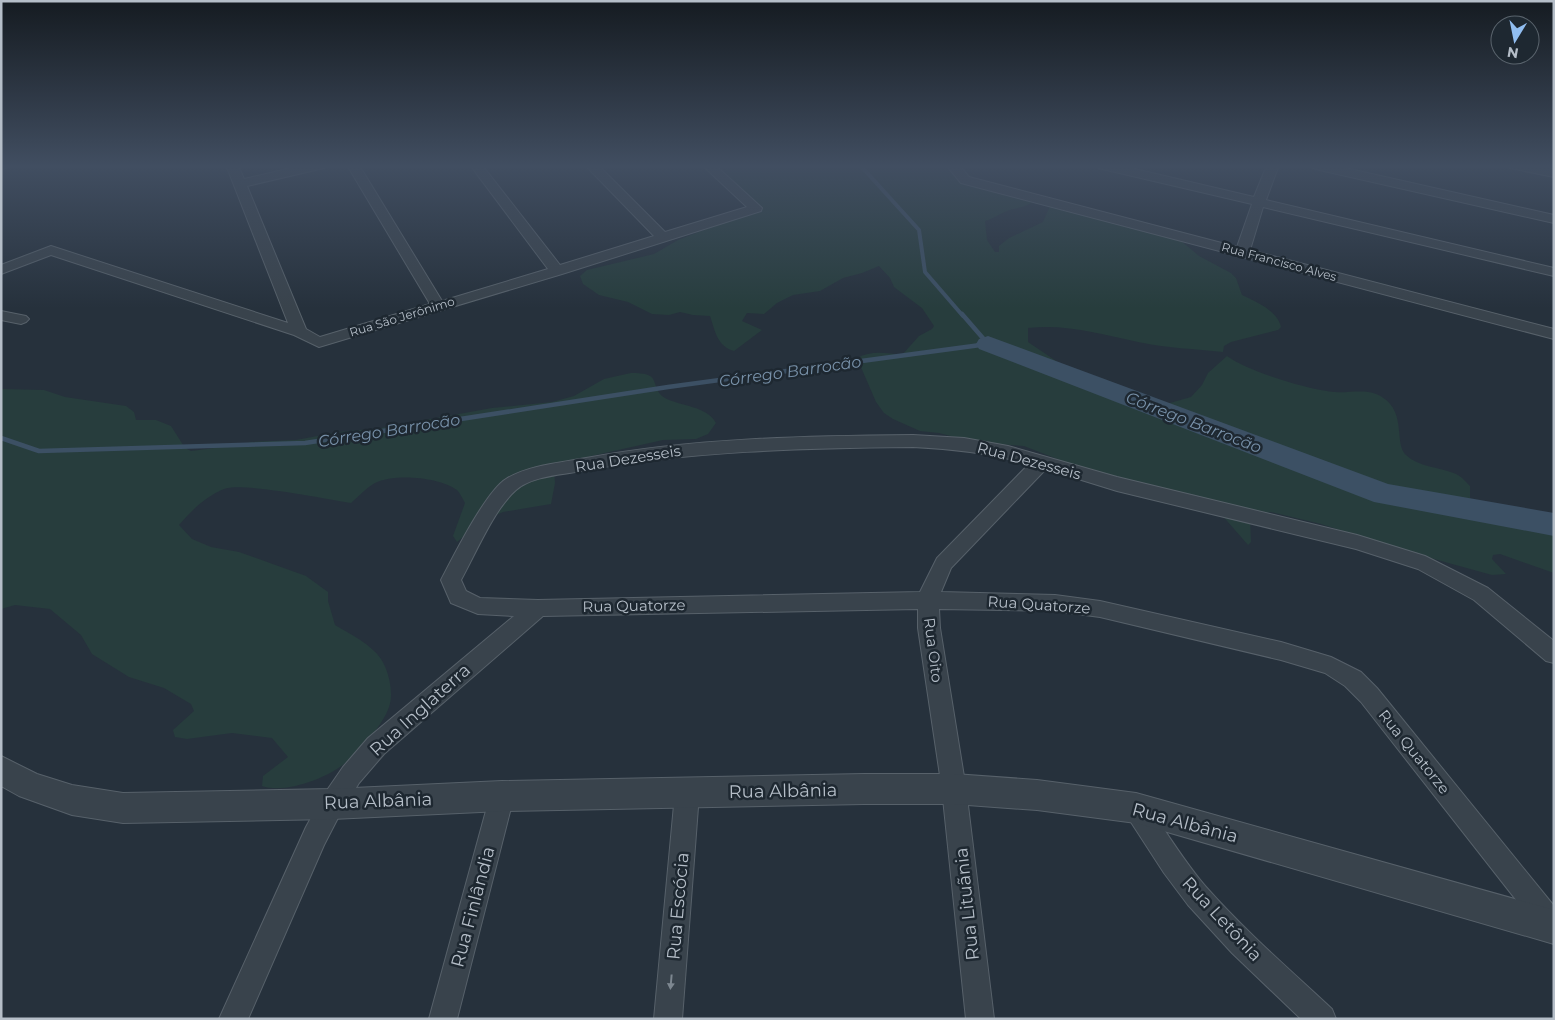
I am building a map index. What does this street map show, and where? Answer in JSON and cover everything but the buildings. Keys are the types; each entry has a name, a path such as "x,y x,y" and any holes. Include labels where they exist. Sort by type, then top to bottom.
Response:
{"street":[{"path":"251,213 299,332"},
{"path":"382,213 438,306"},
{"path":"512,213 557,271"},
{"path":"638,213 663,238"},
{"name":"Rua São Jerônimo","path":"52,250 299,332 319,342 557,271 742,213"},
{"name":"Rua Francisco Alves","path":"1089,213 1554,334"},
{"path":"1242,253 1255,213"},
{"path":"1307,213 1554,272"},
{"path":"1526,213 1554,219"},
{"path":"1,270 52,250"},
{"path":"1,315 21,320"},
{"name":"Rua Dezesseis","path":"458,597 451,580 496,499 511,484 533,474 619,458 698,448 814,442 913,441 964,444 1008,452 1117,484 1358,542 1425,564 1481,594 1554,654"},
{"name":"Rua Oito","path":"954,789 929,628 928,600 933,583 944,563 1042,462"},
{"name":"Rua Quatorze","path":"458,597 478,606 538,608 928,600 1055,603 1100,609 1281,652 1331,666 1353,679 1369,695 1554,927"},
{"name":"Rua Inglaterra","path":"233,1019 315,836 332,804 352,775 376,746 538,608"},
{"name":"Rua Albânia","path":"1,770 30,786 72,800 123,808 332,804 502,796 954,789 1037,794 1136,808 1554,927"},
{"name":"Rua Lituãnia","path":"954,789 980,1019"},
{"name":"Rua Escócia","path":"668,1019 687,794"},
{"name":"Rua Finlândia","path":"443,1019 502,796"},
{"name":"Rua Letônia","path":"1136,808 1197,896 1256,957 1322,1019"}],"green space":[{"path":"744,213 1004,213 985,221 987,240 995,252 999,252 999,246 1009,238 1043,222 1047,213 1075,213 1180,240 1199,256 1231,273 1236,278 1242,295 1271,311 1281,327 1278,330 1231,342 1224,346 1223,352 1159,346 1083,330 1057,327 1028,328 1028,342 1102,392 1125,403 1170,403 1191,397 1202,385 1208,373 1227,356 1249,368 1310,388 1335,392 1361,391 1376,394 1386,400 1397,416 1400,442 1406,455 1417,462 1456,474 1470,486 1470,499 1431,499 1429,502 1515,517 1554,528 1554,573 1500,554 1493,555 1492,559 1506,574 1492,575 1405,551 1321,524 1271,512 1250,517 1251,542 1248,545 1221,514 1088,471 1024,446 978,443 939,433 920,431 893,419 884,413 876,402 857,358 873,353 902,355 919,336 934,326 922,308 894,287 890,278 879,266 843,278 820,291 793,295 777,303 764,314 747,313 742,321 762,330 734,351 728,349 720,342 710,316 680,312 669,315 652,314 628,302 599,295 583,284 580,276 587,270 654,254 678,240 740,216"},
{"path":"631,373 650,376 654,380 659,393 665,398 700,410 712,417 716,423 708,434 696,439 663,440 560,463 554,470 555,483 551,504 503,512 481,522 457,542 453,536 465,503 457,490 429,479 405,477 375,483 351,503 266,489 233,487 224,489 211,496 179,525 192,539 211,547 239,552 306,576 328,592 328,601 335,625 366,644 384,664 390,683 391,696 389,707 382,722 350,759 336,770 316,780 293,787 271,788 262,786 263,776 288,757 272,738 232,733 187,739 175,737 173,730 194,711 191,704 164,688 129,677 92,654 81,635 50,609 15,605 1,609 1,389 44,390 65,397 126,406 134,412 136,420 156,420 171,426 185,448 191,451 224,445 235,446 251,442 296,440 339,432 381,428 492,408 552,402 574,396 604,379"}],"waterway":[{"path":"903,213 919,230 925,272 963,316"},
{"name":"Córrego Barrocão","path":"1,438 39,451 305,443 668,387 988,344 962,314"},
{"name":"Córrego Barrocão","path":"988,344 1384,494 1554,525"}]}
